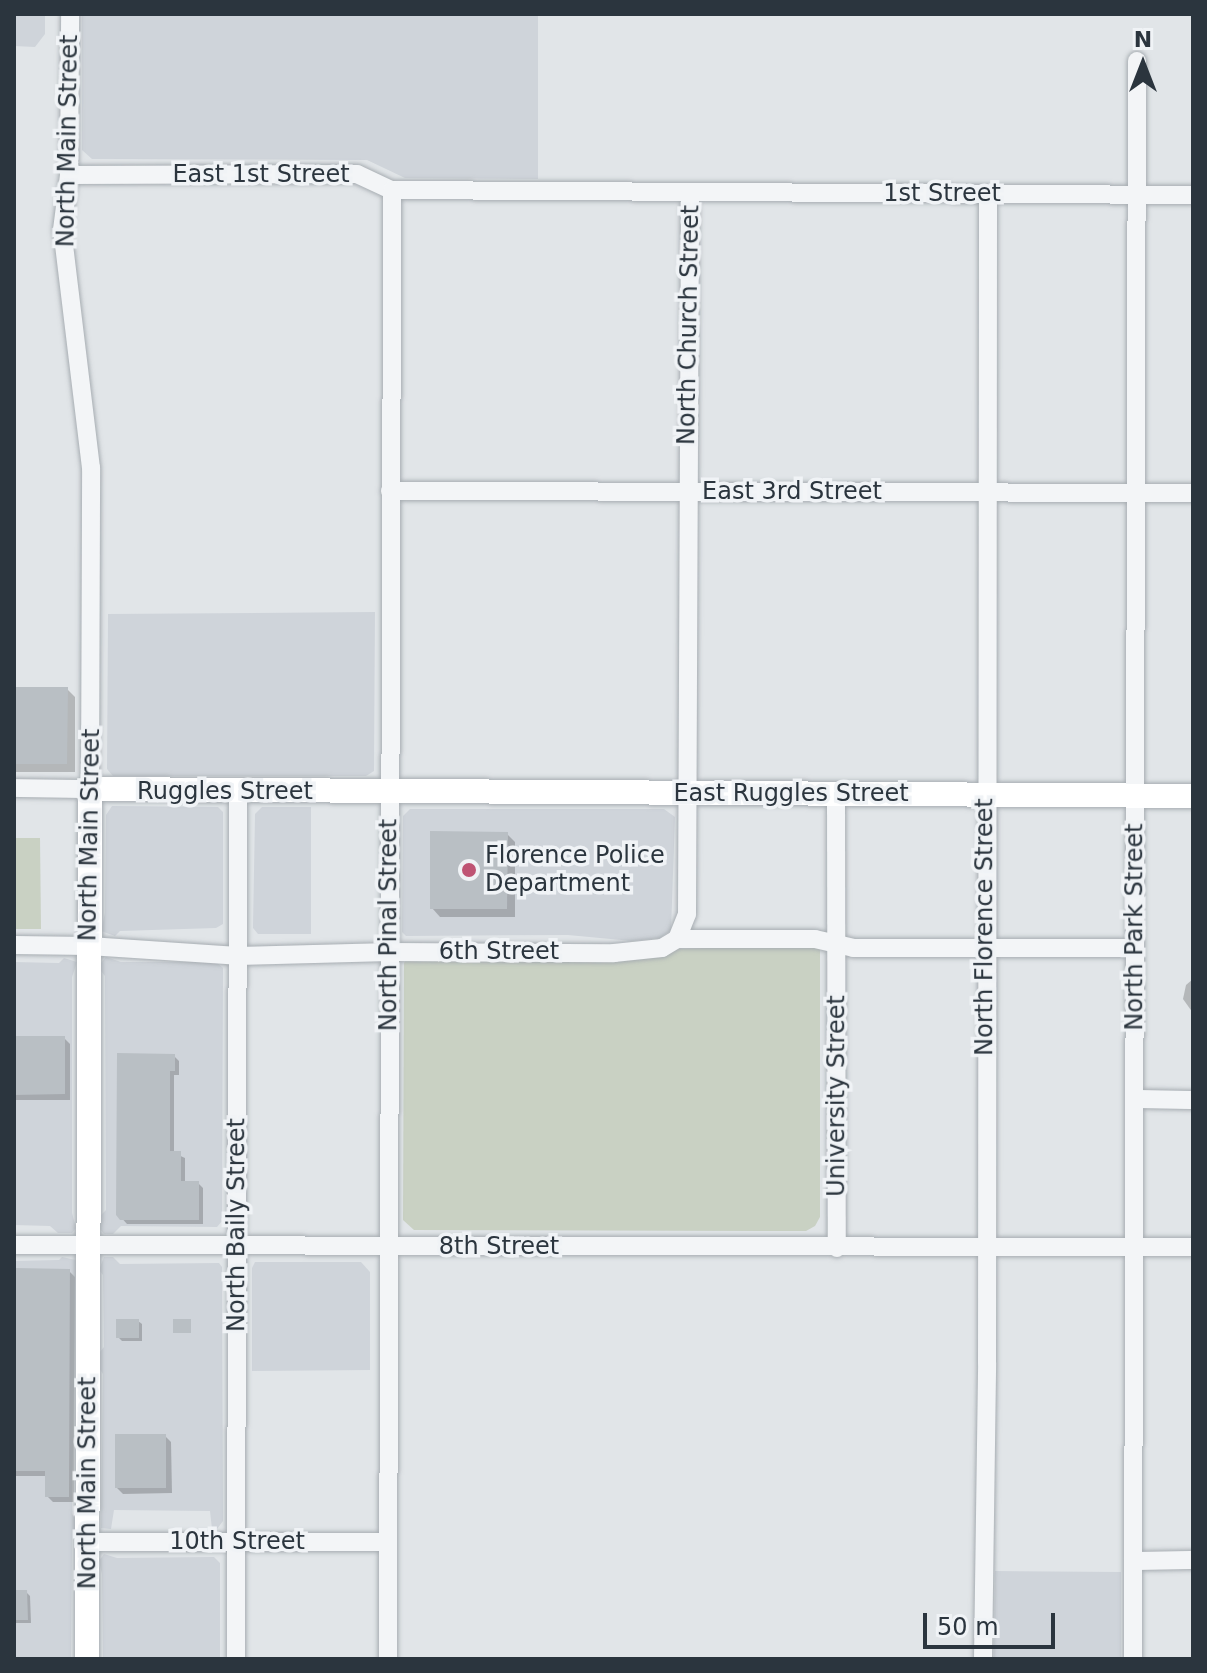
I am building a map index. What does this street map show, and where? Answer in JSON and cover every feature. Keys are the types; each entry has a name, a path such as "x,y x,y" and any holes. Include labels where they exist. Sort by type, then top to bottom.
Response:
{"street":[{"name":"North Main Street","path":"70,14 69,175 62,230 91,468 87,1659"},
{"name":"North Park Street","path":"1133,1659 1137,61"},
{"name":"East 1st Street","path":"69,175 357,174 392,190 690,193"},
{"name":"North Pinal Street","path":"388,1659 392,190"},
{"name":"1st Street","path":"690,193 1193,195"},
{"name":"North Church Street","path":"677,939 687,914 690,193"},
{"name":"North Florence Street","path":"983,1659 987,1363 988,194"},
{"name":"East 3rd Street","path":"390,491 1193,493"},
{"name":"Ruggles Street","path":"14,788 389,793"},
{"name":"North Baily Street","path":"236,1659 238,792"},
{"name":"East Ruggles Street","path":"389,793 1193,796"},
{"name":"University Street","path":"836,794 837,1248"},
{"name":"6th Street","path":"14,945 89,946 238,956 390,952 614,953 662,948 677,939 815,939 853,948 1135,948"},
{"path":"1135,1099 1193,1100"},
{"name":"8th Street","path":"14,1245 1193,1247"},
{"name":"10th Street","path":"88,1542 386,1542"},
{"path":"1133,1561 1193,1560"}],"shaded area":[{"path":"14,14 45,14 45,34 35,47 14,46"},
{"path":"82,14 538,14 538,179 405,178 367,160 92,159 82,150"},
{"path":"375,612 374,771 366,776 113,776 107,769 108,614"},
{"path":"112,806 218,807 223,812 223,924 216,928 120,931 115,936 101,931 105,913 106,815"},
{"path":"262,807 311,807 311,934 258,934 253,928 255,814"},
{"path":"410,809 664,809 675,817 671,930 660,938 632,941 568,935 406,936 402,932 403,816"},
{"path":"14,838 40,838 41,929 14,929"},
{"path":"820,945 820,1217 815,1226 806,1231 414,1230 403,1220 404,963 409,956"},
{"path":"106,957 121,962 216,962 223,968 222,1221 217,1227 121,1226 113,1234 104,1234 100,1229 99,1217 106,1210 105,976 101,963"},
{"path":"64,958 77,962 72,977 72,1213 76,1228 72,1233 58,1233 50,1226 14,1225 14,962 59,963"},
{"path":"62,1257 76,1260 72,1514 76,1520 76,1534 72,1539 71,1659 14,1659 14,1261 59,1260"},
{"path":"104,1257 113,1257 120,1264 219,1263 222,1267 223,1521 217,1529 212,1529 210,1511 114,1510 111,1529 101,1528 103,1374 99,1368 99,1353 104,1347 103,1275 99,1270"},
{"path":"255,1262 361,1262 370,1272 370,1370 252,1371 252,1268"},
{"path":"104,1554 117,1558 214,1557 220,1563 220,1659 103,1659 102,1574 99,1561"},
{"path":"995,1571 1121,1572 1121,1659 994,1659"}],"building":[{"path":"15,687 68,687 67,764 14,764"},
{"name":"Florence Police Department","path":"430,831 508,832 507,909 430,909"},
{"path":"14,1036 65,1036 65,1094 14,1095"},
{"path":"117,1053 175,1054 175,1071 170,1071 170,1151 181,1151 181,1181 199,1181 199,1220 120,1220 116,1215"},
{"path":"14,1268 70,1269 69,1497 45,1497 45,1471 14,1471"},
{"path":"116,1319 139,1319 139,1338 116,1338"},
{"path":"173,1319 191,1319 191,1333 173,1333"},
{"path":"115,1434 166,1434 166,1488 115,1488"},
{"path":"14,1590 27,1590 28,1620 14,1620"}],"place":[{"name":"Florence Police Department","path":"469,870"}]}
